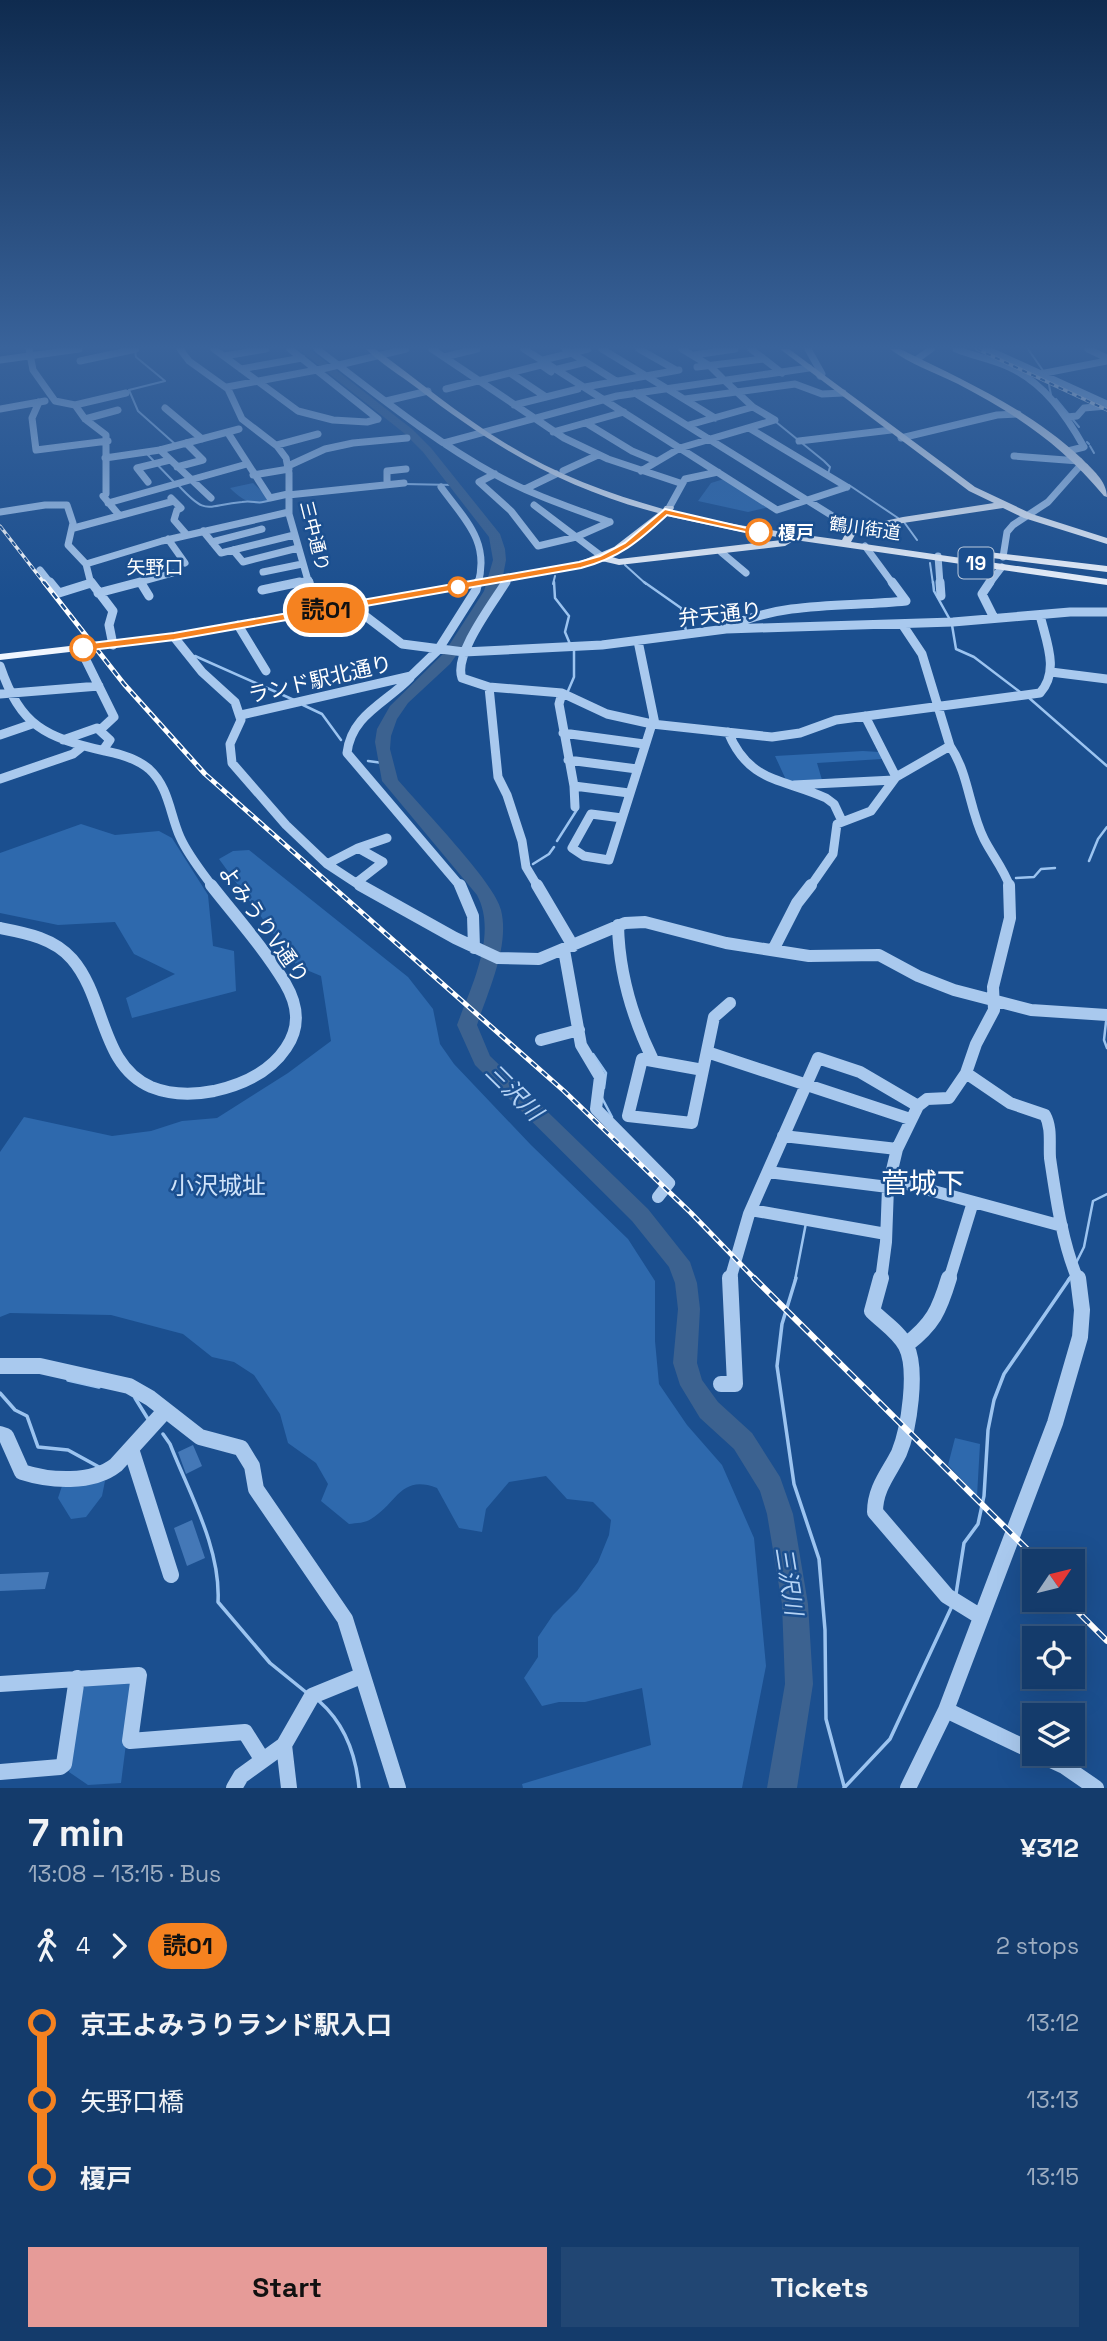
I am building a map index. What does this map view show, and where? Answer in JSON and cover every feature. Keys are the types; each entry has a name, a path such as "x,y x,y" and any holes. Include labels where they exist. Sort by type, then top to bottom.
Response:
{"main road":[{"name":"鶴川街道","path":"490,432 523,457 597,491 722,525 793,536 849,537 865,546 937,556 1006,560"},
{"path":"894,432 963,484 1002,505 1107,541"},
{"path":"1046,432 1072,450 1107,494"},
{"path":"1050,432 1106,479"},
{"path":"849,537 1002,505"},
{"path":"0,657 174,637 573,567 604,558 633,542 667,510"},
{"name":"鶴川街道","path":"667,510 737,523 977,554 969,557 1107,569"},
{"path":"604,558 623,562 721,552 785,543 793,536"},
{"path":"1006,560 1057,568 1055,572 1045,573 1107,582"}],"street":[{"path":"34,432 36,450 108,441"},
{"path":"103,432 108,441 105,458 106,494 103,496 119,515"},
{"path":"194,432 202,439"},
{"name":"三中通り","path":"262,432 277,445 288,460 289,512 316,611"},
{"path":"427,432 525,489 610,522 576,537 538,546 511,512 479,482 495,474"},
{"path":"444,443 483,432"},
{"path":"554,432 598,455 681,484 718,472"},
{"path":"602,432 632,451 656,461"},
{"path":"651,432 777,510 846,487 756,432"},
{"path":"700,432 806,500 849,537"},
{"path":"641,471 676,448 733,432"},
{"path":"799,441 871,432"},
{"path":"901,438 924,432"},
{"path":"1072,450 1084,447 1078,432"},
{"path":"105,458 160,450 228,433 244,453 253,475 270,498 404,483"},
{"path":"277,445 318,434"},
{"path":"253,475 289,467 325,449 353,443 407,438"},
{"path":"177,467 203,460 186,443"},
{"path":"667,510 680,501 681,484 697,466 676,448"},
{"path":"160,450 199,483 211,498"},
{"path":"525,489 598,455"},
{"path":"1014,456 1082,464"},
{"path":"148,482 137,468 170,460"},
{"path":"108,503 247,464"},
{"path":"994,618 982,594 986,582 999,574 1006,560 1007,532 1055,495 1082,464"},
{"path":"387,484 387,471 406,470"},
{"path":"441,487 480,541 483,566 481,583"},
{"path":"162,488 181,508 177,510 174,520 187,535"},
{"path":"511,512 549,500"},
{"path":"74,527 174,501"},
{"path":"0,512 45,505 67,505 74,518 68,545 86,564 91,583 113,611 109,625 113,645"},
{"path":"534,505 604,558"},
{"path":"554,521 578,510"},
{"path":"86,564 169,539 289,512"},
{"path":"254,519 272,540"},
{"path":"212,542 262,529"},
{"path":"202,531 221,553 294,535"},
{"path":"169,539 185,563"},
{"path":"732,628 730,625 754,617 839,604 872,605 905,601 865,546"},
{"path":"233,550 243,562 298,548"},
{"path":"721,552 746,573"},
{"path":"937,556 941,596"},
{"path":"263,572 302,564"},
{"path":"40,570 59,593 91,583"},
{"path":"99,593 173,573"},
{"path":"506,578 464,652 459,670 462,678 489,687 562,693 607,715 653,724 785,736 836,720 1026,696 1044,690 1051,672 1040,615"},
{"path":"262,590 309,580"},
{"path":"141,583 149,596"},
{"name":"ランド駅北通り","path":"242,715 411,676 438,650 481,583"},
{"name":"弁天通り","path":"351,606 402,644 464,652 638,641 732,628 902,624 1107,612"},
{"path":"902,624 922,654 937,708 950,746 959,759 983,837 1006,875 1011,891 1010,918 993,987 994,1010 976,1044 966,1073 949,1098 927,1099 918,1106 910,1119 897,1149 888,1183 881,1278 872,1311 905,1346 909,1355 907,1427 898,1455 878,1488 875,1512 953,1600 981,1617"},
{"path":"238,625 266,671"},
{"path":"174,637 202,673 234,702 242,715 230,744 232,763 286,825 327,864 356,883 476,949 498,958 539,959 618,925 645,922 726,943 808,956 879,955 918,976 954,990 1031,1010 1107,1015"},
{"path":"622,818 591,814 572,848 584,856 610,860 644,744 653,724 638,641"},
{"path":"80,648 114,716 100,730"},
{"name":"よみうりV通り","path":"0,666 4,694 32,724 63,740 130,758 146,766 158,779 185,847 293,997 297,1021 289,1043 276,1060 262,1071 225,1089 185,1093 149,1086 136,1079 120,1062 90,982 74,958 41,938 0,928"},
{"path":"1051,672 1107,679"},
{"path":"411,676 356,722 347,740 347,753 461,886 475,920 476,949"},
{"path":"4,694 99,686"},
{"path":"489,687 498,777 508,795 522,841 526,867 569,948 581,1045 600,1077 596,1109 670,1183 658,1197"},
{"path":"562,693 559,704 574,786 575,807"},
{"path":"865,716 895,778"},
{"path":"0,735 32,724"},
{"path":"63,740 92,729 100,730 110,740 103,750"},
{"path":"728,732 736,751 754,771 778,784 792,786 895,778"},
{"path":"563,733 644,744"},
{"path":"0,779 73,754 83,746"},
{"path":"773,950 797,902 833,854 836,824 871,811 895,778 950,746"},
{"path":"568,760 637,769"},
{"path":"574,786 629,793"},
{"path":"792,786 832,802 842,821"},
{"path":"327,864 358,848 387,838"},
{"path":"356,883 383,862 358,848"},
{"path":"618,925 619,953 636,1024 653,1060"},
{"path":"703,1070 642,1059 628,1116 692,1123 703,1070 706,1052 714,1017 730,1003"},
{"path":"541,1041 579,1030"},
{"path":"706,1052 910,1119"},
{"path":"721,1384 735,1384 730,1275 751,1210 818,1058 860,1072 918,1106"},
{"path":"908,1788 946,1710 1070,1377 1080,1337 1082,1310 1062,1226 1050,1155 1049,1122 1045,1115 1010,1103 966,1073"},
{"path":"783,1136 897,1149"},
{"path":"768,1172 888,1183 1062,1226"},
{"path":"905,1346 928,1328 943,1299 973,1202"},
{"path":"751,1210 886,1234"},
{"path":"0,1366 40,1366 129,1386 150,1398 200,1437 241,1448 253,1466 256,1489 345,1619 398,1788"},
{"path":"0,1434 6,1436 22,1472 36,1478 58,1479 106,1473 165,1411"},
{"path":"131,1449 171,1575"},
{"path":"0,1684 139,1675 130,1741 245,1732 262,1759"},
{"path":"234,1788 241,1776 284,1745 312,1696 361,1676"},
{"path":"0,1772 60,1767 64,1764 77,1678"},
{"path":"946,1710 1022,1746"},
{"path":"284,1745 289,1788"},
{"path":"1064,1766 1096,1788"}],"green space":[{"path":"724,479 769,507 748,512 698,501 711,483"},
{"path":"253,483 270,499 253,503 243,499 230,488"},
{"path":"879,752 882,759 817,763 822,780 787,782 775,756"},
{"path":"81,824 115,835 159,831 172,838 208,895 213,946 234,951 236,991 132,1018 126,998 175,974 134,954 115,922 58,925 0,913 0,853"},
{"name":"小沢城址","path":"249,850 408,977 433,1009 440,1044 454,1064 531,1145 628,1239 655,1281 655,1341 659,1384 687,1425 722,1465 754,1538 766,1666 742,1788 523,1788 522,1784 651,1745 642,1688 585,1702 559,1702 542,1706 524,1678 538,1657 538,1637 598,1562 609,1535 611,1520 593,1502 567,1499 546,1476 509,1482 486,1509 482,1532 459,1528 437,1488 415,1485 400,1493 369,1520 349,1524 321,1501 328,1484 316,1463 288,1443 280,1414 254,1375 234,1362 212,1357 183,1334 111,1315 10,1313 0,1317 0,1152 24,1117 112,1136 151,1131 182,1121 217,1118 288,1073 331,1041 321,976 297,966 219,859 233,851"},
{"path":"955,1438 980,1444 977,1496 948,1465"},
{"path":"105,1481 102,1496 86,1517 71,1519 58,1498 63,1483"},
{"path":"129,1682 133,1689 121,1783 88,1785 69,1772 81,1690 89,1683"}],"building":[{"path":"193,1445 202,1466 186,1474 178,1452"},
{"path":"192,1520 205,1558 187,1566 174,1528"},
{"path":"49,1572 45,1589 0,1591 0,1574"}],"waterway":[{"path":"162,432 175,444"},
{"name":"三沢川","path":"409,432 427,450 495,537 500,560 490,591 449,656 403,700 390,719 382,742 384,762 390,781 484,892 492,907 493,925 489,954 467,1025 482,1060 640,1215 679,1262 686,1283 689,1309 685,1363 692,1385 709,1410 743,1441 771,1486 780,1514 795,1604 799,1684 782,1788"},
{"path":"789,432 830,467 828,474"},
{"path":"1090,446 1094,453"},
{"path":"147,454 174,482"},
{"path":"404,484 454,485"},
{"path":"849,485 898,518"},
{"path":"179,486 196,502 207,507 273,499"},
{"path":"904,522 917,540"},
{"path":"930,563 933,584"},
{"path":"625,565 646,584"},
{"path":"553,584 555,576"},
{"path":"554,582 555,598 569,616 565,632 570,644"},
{"path":"644,582 681,608 686,631"},
{"path":"933,582 934,591 949,618"},
{"path":"952,625 956,649 974,657 1020,692"},
{"path":"568,691 574,677 574,650"},
{"path":"195,656 294,700"},
{"path":"1028,697 1107,766"},
{"path":"303,705 322,714 341,740"},
{"path":"368,761 383,763"},
{"path":"557,841 578,808"},
{"path":"1089,861 1098,839 1107,827"},
{"path":"533,864 549,854 554,847"},
{"path":"1016,878 1034,877 1041,869 1055,868"},
{"path":"1106,1022 1104,1040 1107,1048"},
{"path":"593,1054 606,1073 604,1088"},
{"path":"602,1098 612,1117"},
{"path":"1076,1263 1084,1247 1093,1201 1107,1194"},
{"path":"795,1280 806,1223"},
{"path":"1068,1280 1071,1276"},
{"path":"796,1278 782,1324 777,1366 794,1484 819,1559 825,1630 826,1719 844,1786"},
{"path":"956,1594 964,1543 978,1524 984,1496 988,1430 994,1400 1004,1374 1070,1278"},
{"path":"68,1380 99,1387"},
{"path":"0,1393 15,1410 27,1416 38,1447 68,1450 99,1467"},
{"path":"135,1398 148,1419"},
{"path":"163,1434 170,1444 209,1541 218,1582 218,1602 270,1663 307,1693"},
{"path":"844,1788 890,1739 952,1606"},
{"path":"319,1701 342,1729 352,1752 359,1788"}],"railway":[{"path":"0,526 45,584"},
{"path":"44,582 124,684 205,774 564,1091 691,1213 756,1280"},
{"path":"756,1280 1027,1549"},
{"path":"1078,1612 1107,1641"}],"bus line":[{"name":"読01","path":"83,648 174,637 581,565 604,558 628,545 665,512 759,532"}],"place":[{"name":"榎戸","path":"759,532"}],"district":[{"name":"矢野口","path":"155,567"},
{"name":"菅城下","path":"923,1183"}]}
